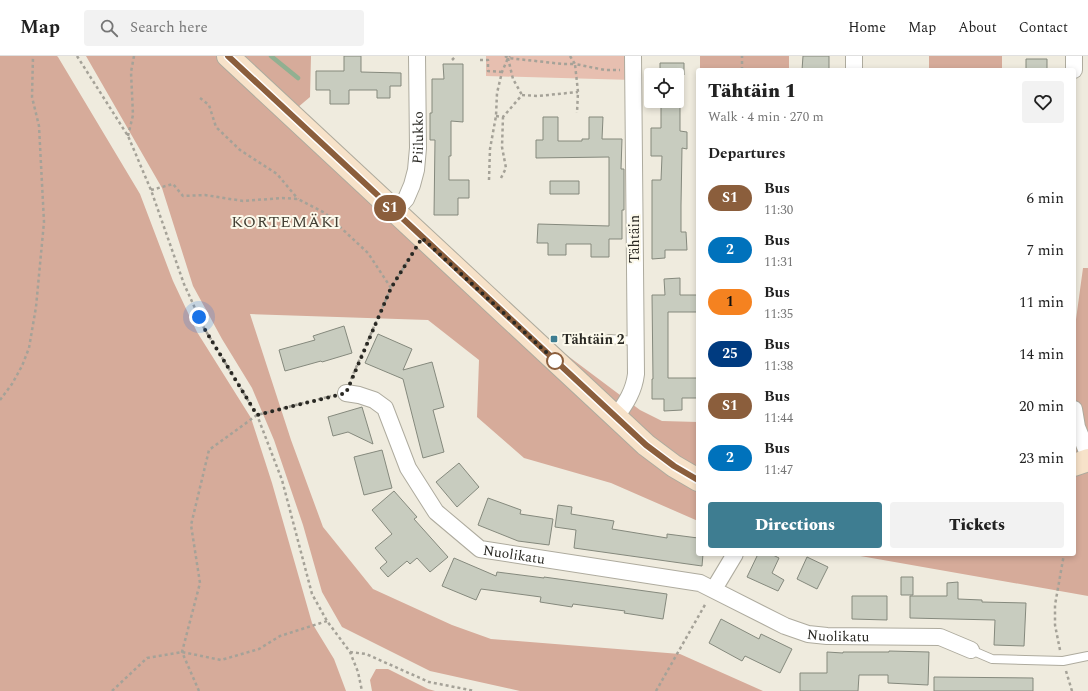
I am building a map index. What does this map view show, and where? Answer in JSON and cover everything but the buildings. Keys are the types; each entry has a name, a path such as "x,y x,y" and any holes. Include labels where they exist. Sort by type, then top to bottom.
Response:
{"street":[{"path":"228,56 646,445 674,466 696,479"},
{"name":"Piilukko","path":"394,212 406,199 416,170 418,148 417,56"},
{"path":"854,56 854,68"},
{"path":"1074,56 1074,68"},
{"name":"Tähtäin","path":"616,417 631,392 636,374 629,63"},
{"name":"Nuolikatu","path":"346,393 374,400 385,408 408,468 436,512 480,549 700,583 785,626 808,634 826,636 940,637 971,650"},
{"path":"1076,421 1088,454"},
{"path":"1076,464 1088,460"},
{"path":"714,589 734,556"}],"lane":[{"path":"608,339 635,341"},
{"path":"971,650 992,660 1063,661 1088,656"}],"path":[{"path":"0,400 12,384 22,366 29,348 36,307 44,230 39,126 32,97 33,56"},
{"path":"77,56 128,136 151,190 184,284 204,328 257,415 282,480 312,594 327,621 350,652 358,672 362,691"},
{"path":"128,136 133,115 132,72 134,56"},
{"path":"452,60 456,56"},
{"path":"507,56 523,60 575,64 605,70 629,63"},
{"path":"489,180 490,149 496,116 497,93 507,56"},
{"path":"507,56 513,79 522,95"},
{"path":"523,60 528,56"},
{"path":"570,56 575,64 578,92 577,113"},
{"path":"742,56 742,68"},
{"path":"480,60 488,60 488,71 502,72"},
{"path":"522,95 538,96 578,92"},
{"path":"501,178 506,168 502,147 503,117 522,95"},
{"path":"200,98 209,105 216,127 240,150 277,174 298,199 325,213 368,253 391,288"},
{"path":"496,116 503,117"},
{"path":"151,190 173,184 183,196 205,195 243,201 282,198 298,199"},
{"path":"199,691 182,652 200,583 191,525 209,450 257,415 346,393 391,288 422,238"},
{"path":"1064,556 1055,605 1055,625 1063,661 1072,691"},
{"path":"656,691 714,589"},
{"path":"112,691 147,658 182,652 221,660 259,649 280,636 327,621"},
{"path":"350,652 366,654 429,682 475,691"}],"shaded area":[{"path":"0,56 57,56 140,194 173,281 197,332 251,418 272,483 312,623 334,659 346,691 0,691"},
{"path":"86,56 311,56 310,97 284,119 428,251 640,410 662,421 696,422 696,520 611,483 524,458 477,417 479,360 428,320 250,314 291,440 323,527 373,589 452,625 491,639 680,654 763,691 520,691 430,671 342,627 322,592 303,525 274,440 252,388 222,339 193,286 162,188"},
{"path":"486,56 632,56 633,80 486,76"},
{"path":"700,56 789,56 789,68 700,68"},
{"path":"929,56 1002,56 1002,68 929,68"},
{"path":"1083,268 1088,268 1088,596 860,556 1076,556 1076,319"},
{"path":"376,669 388,669 435,691 372,691 370,680"}],"waterway":[{"path":"271,56 298,78"}],"bus line":[{"name":"S1","path":"228,56 646,445 674,466 696,479"}],"place":[{"name":"Tähtäin 2","path":"554,339"}],"district":[{"name":"KORTEMÄKI","path":"286,221"}],"route":[{"path":"199,317 204,328 257,415 346,393 391,288 422,238 559,364 555,361"}]}
